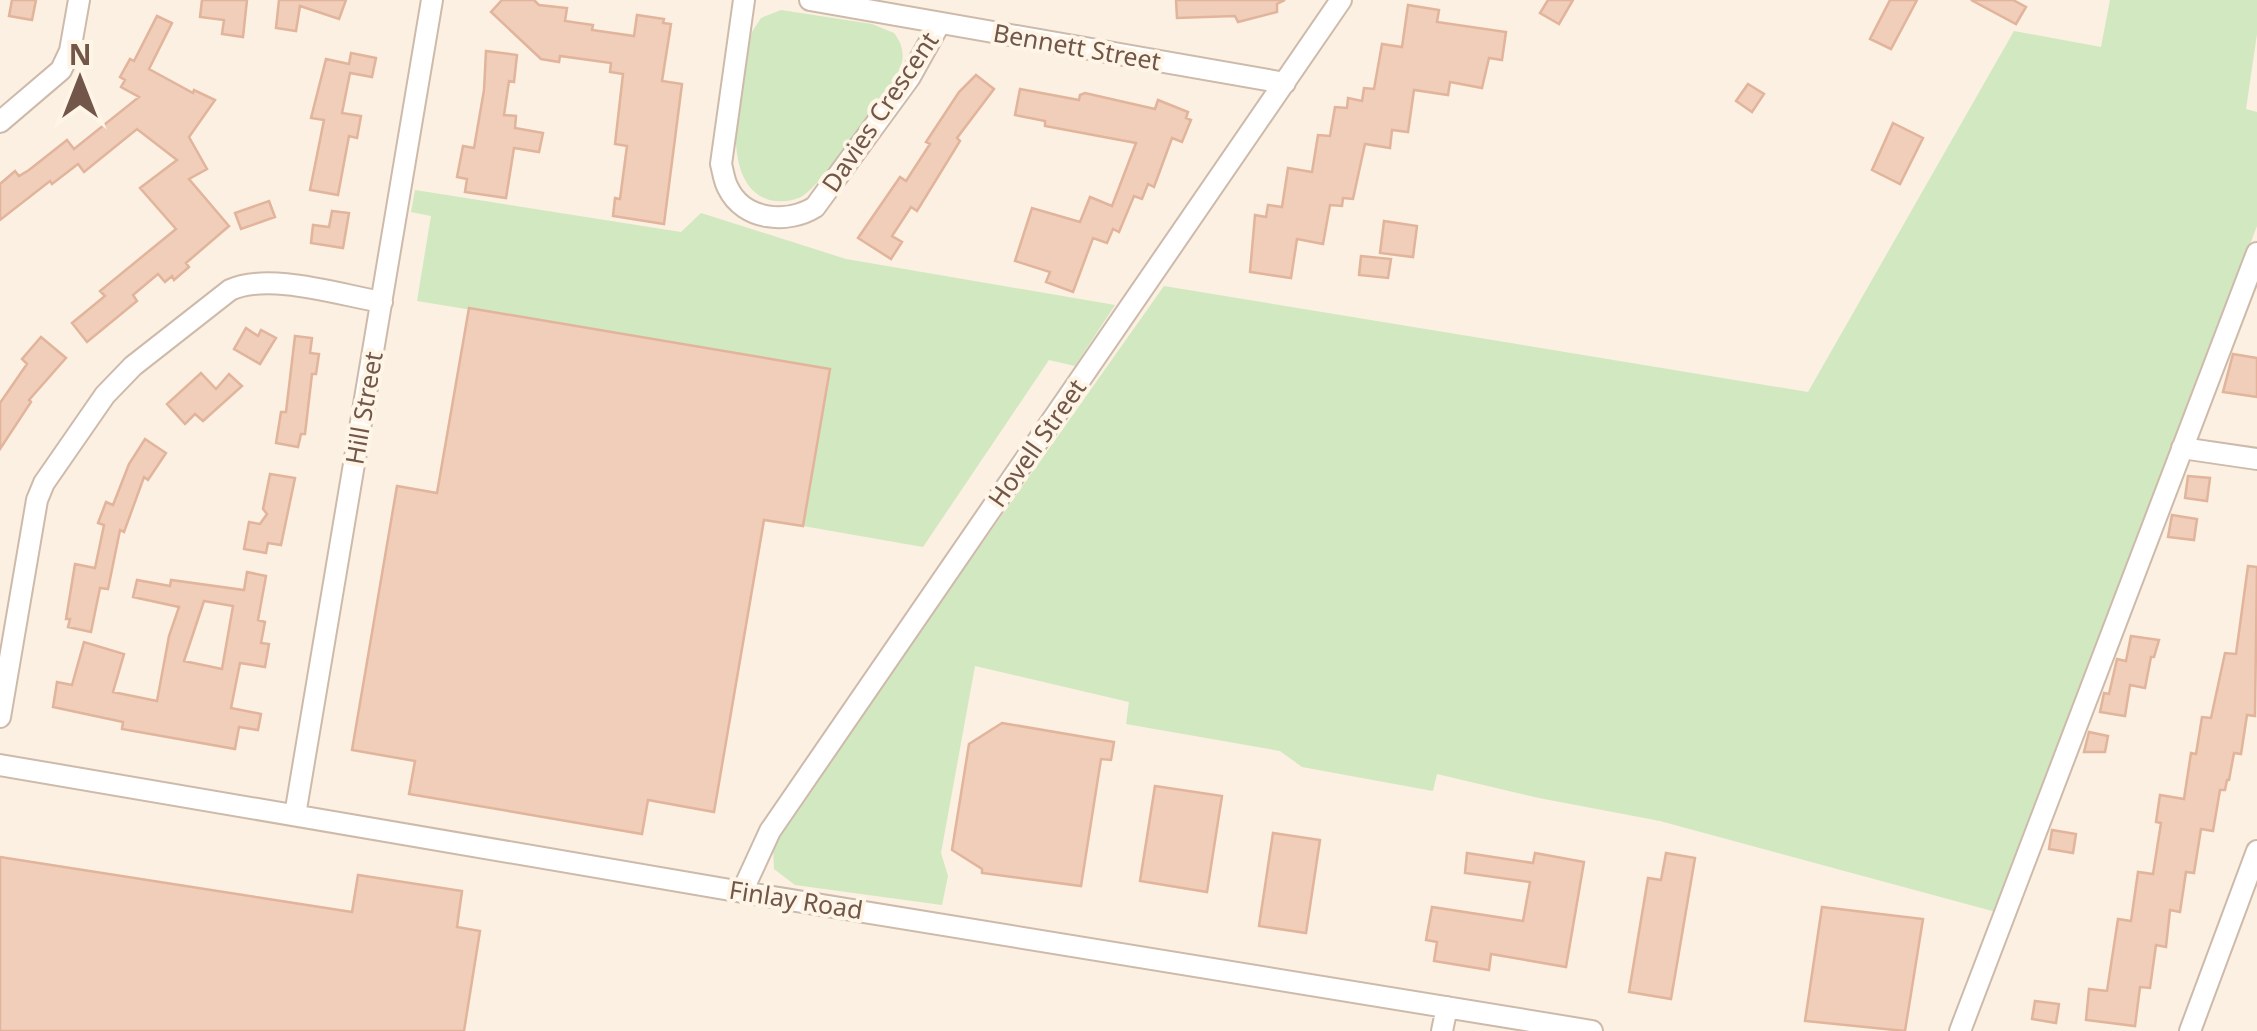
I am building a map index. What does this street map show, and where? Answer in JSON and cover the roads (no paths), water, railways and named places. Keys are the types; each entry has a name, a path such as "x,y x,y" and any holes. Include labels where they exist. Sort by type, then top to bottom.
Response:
{"street":[{"path":"0,122 60,70 70,51 80,0"},
{"name":"Hill Street","path":"295,815 432,0"},
{"name":"Davies Crescent","path":"744,0 721,164 728,190 746,208 770,218 796,218 815,208 910,77 940,23"},
{"name":"Bennett Street","path":"810,0 866,5 940,23 1285,83"},
{"name":"Hovell Street","path":"742,892 770,831 1340,0"},
{"path":"1960,1031 2257,253"},
{"path":"0,717 37,500 44,483 105,395 133,366 230,290 246,283 284,285 382,302"},
{"path":"2182,448 2257,459"},
{"name":"Finlay Road","path":"0,765 1592,1031"},
{"path":"2190,1031 2257,851"},
{"path":"1442,1031 1446,1006"}]}
